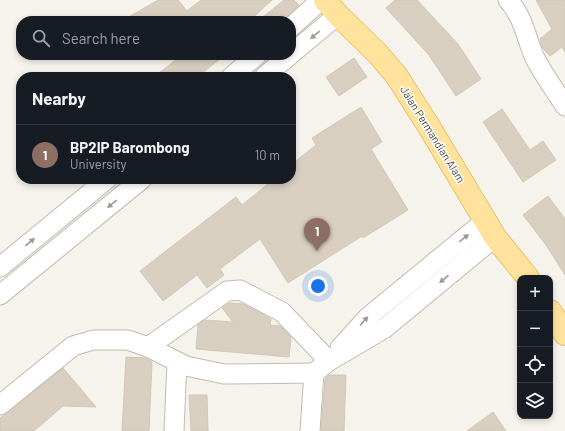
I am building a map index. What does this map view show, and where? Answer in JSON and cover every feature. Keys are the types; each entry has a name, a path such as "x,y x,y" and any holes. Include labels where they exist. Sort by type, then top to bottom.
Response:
{"main road":[{"name":"Jalan Permandian Alam","path":"332,7 378,54 396,75 490,228 526,275"},
{"path":"553,316 565,334"}],"street":[{"path":"296,22 321,0"},
{"path":"508,0 514,6 535,57 565,106"},
{"path":"296,49 332,7"},
{"path":"237,72 251,60"},
{"path":"270,72 285,60"},
{"path":"0,267 101,184"},
{"path":"0,295 136,184"},
{"path":"0,405 73,346 93,340 128,340 148,347 186,366 224,374 322,367 386,328 490,228"},
{"path":"148,347 227,292 240,290 282,312 322,367 310,431"},
{"path":"174,431 177,362"}],"building":[{"path":"158,0 178,0 187,11 201,0 272,0 254,16 131,16"},
{"path":"284,0 294,0 299,5 287,16 264,16"},
{"path":"395,0 417,0 458,44 481,79 456,96 429,55 386,8"},
{"path":"536,0 565,0 565,52 562,47 550,56 542,47 540,39 552,29"},
{"path":"354,58 367,77 339,96 326,77"},
{"path":"176,60 219,60 203,72 160,72"},
{"path":"361,107 382,142 371,149 408,210 363,238 362,236 288,283 260,239 220,269 224,275 207,288 197,275 163,301 140,271 236,197 242,205 268,184 296,184 296,161 316,145 312,138"},
{"path":"502,109 530,150 543,141 556,160 523,182 483,122"},
{"path":"548,196 565,219 565,275 546,245 523,215"},
{"path":"230,303 243,304 271,319 270,325 280,326 291,337 289,357 196,349 198,325 205,320 233,322 222,308"},
{"path":"126,357 145,358 152,362 149,431 122,431"},
{"path":"63,368 96,407 63,406 34,431 0,431 0,418"},
{"path":"329,375 346,375 344,431 321,431 325,379"},
{"path":"189,395 207,395 208,431 191,431"},
{"path":"493,412 506,431 467,431"}],"place":[{"name":"BP2IP Barombong","path":"317,251"}]}
